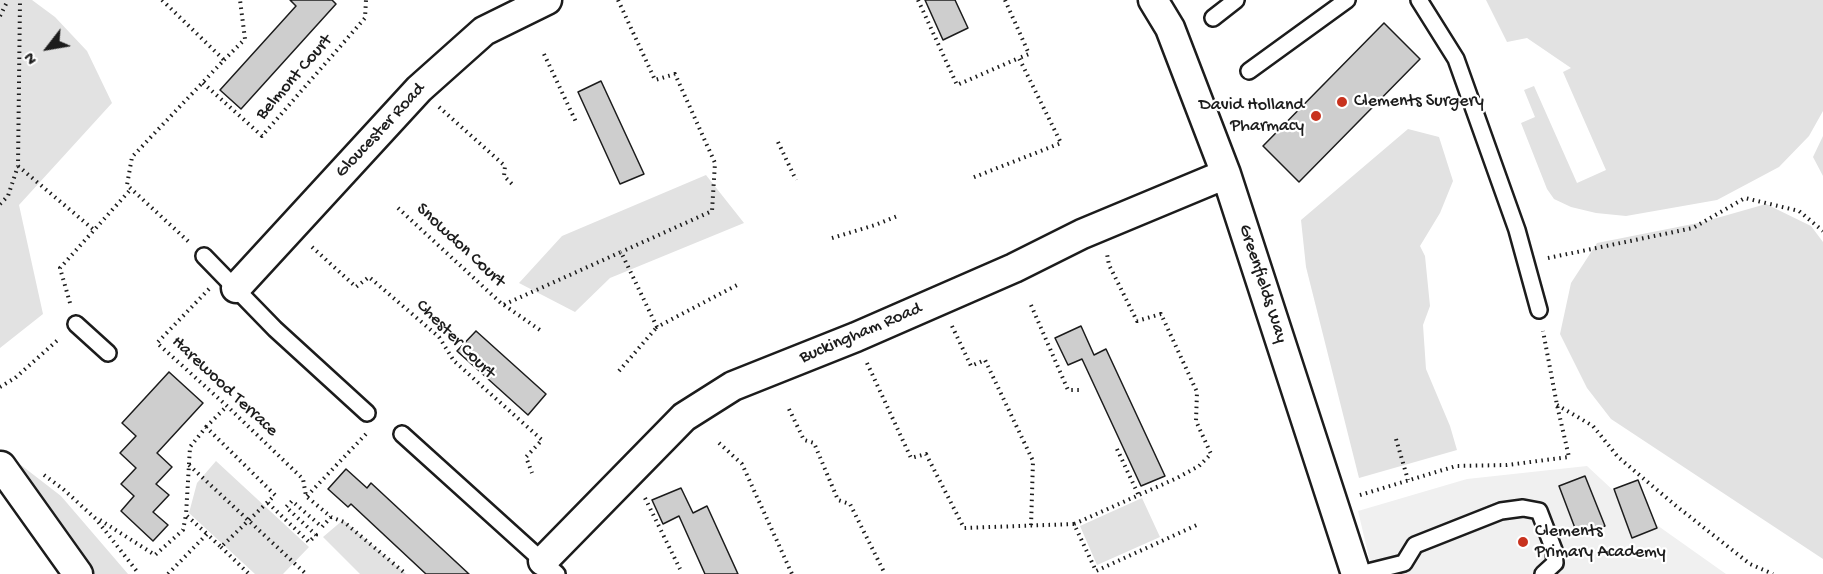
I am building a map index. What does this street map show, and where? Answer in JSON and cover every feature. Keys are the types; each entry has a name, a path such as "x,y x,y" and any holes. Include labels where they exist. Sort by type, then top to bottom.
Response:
{"street":[{"name":"Gloucester Road","path":"229,282 292,228 419,89 484,31 547,0"},
{"name":"Greenfields Way","path":"1153,0 1170,28 1226,174 1358,574"},
{"name":"Buckingham Road","path":"550,568 632,470 684,417 733,386 856,337 1014,268 1082,234 1226,174"},
{"path":"1,466 78,574"}],"lane":[{"path":"1213,18 1236,0"},
{"path":"1249,71 1347,0"},
{"path":"1419,0 1456,59 1517,230 1539,310"},
{"path":"204,255 275,329 367,413"},
{"path":"76,324 108,353"},
{"path":"402,434 550,568"},
{"path":"1358,574 1409,568 1414,545 1501,511 1523,508 1539,511 1554,550 1555,563 1543,574"}],"path":[{"path":"0,16 8,0"},
{"path":"0,204 8,196 18,166 20,0"},
{"path":"162,0 224,60"},
{"path":"204,255 127,185 132,157 245,39 240,0"},
{"name":"Belmont Court","path":"202,83 262,136 365,18 366,0"},
{"name":"Snowdon Court","path":"503,304 712,212 714,163 675,74 655,80 618,0"},
{"path":"918,0 957,85 1029,54 1005,0"},
{"path":"544,54 576,122"},
{"path":"972,178 1061,142 1019,58"},
{"path":"419,89 505,166 504,176 512,184"},
{"path":"778,142 796,180"},
{"path":"18,166 94,230"},
{"path":"0,387 15,378 76,324 60,268 131,189"},
{"path":"1526,262 1693,228 1745,198 1799,211 1823,231"},
{"name":"Snowdon Court","path":"398,208 503,304 540,330"},
{"path":"832,238 900,215"},
{"path":"867,363 911,458 926,454 964,528 1074,524 1178,478 1199,466 1211,454 1196,421 1197,392 1161,314 1137,321 1109,265 1101,226"},
{"name":"Chester Court","path":"292,228 356,287 369,277 439,337 454,361 542,440 526,457 532,473"},
{"path":"621,252 657,327"},
{"name":"Harewood Terrace","path":"229,282 157,343 303,479 306,496 331,517 344,522 406,574"},
{"path":"619,371 657,327 737,285"},
{"path":"944,298 952,327 971,366 986,360 1033,461 1031,526"},
{"path":"1031,305 1068,390 1080,390"},
{"path":"1333,503 1456,466 1507,465 1569,457 1539,310"},
{"path":"1557,405 1593,426 1618,457 1675,506 1750,564 1773,574"},
{"path":"96,519 155,555 183,530 186,516 189,447 227,406"},
{"path":"789,410 804,440 814,443 838,500 850,504 885,574"},
{"path":"206,427 275,495 221,547"},
{"path":"306,496 369,430"},
{"path":"1396,439 1408,480"},
{"path":"719,443 742,464 792,574"},
{"path":"1117,449 1139,496"},
{"path":"189,465 306,574"},
{"path":"36,469 63,489 96,519 139,574"},
{"path":"632,470 680,570"},
{"path":"268,503 309,542 316,535 286,507 292,501 322,527 331,517"},
{"path":"186,516 249,574"},
{"path":"1074,524 1096,571 1199,524"},
{"path":"168,574 207,534"}],"shaded area":[{"path":"0,0 32,0 55,17 87,51 112,103 19,205 43,314 0,348"},
{"path":"1486,0 1823,0 1823,111 1809,136 1779,167 1717,200 1626,216 1596,213 1571,207 1554,199 1547,189 1521,123 1535,117 1524,90 1534,86 1577,183 1606,170 1563,72 1571,68 1527,38 1507,42"},
{"path":"1408,129 1439,137 1453,181 1440,213 1420,246 1425,256 1430,306 1423,325 1426,369 1450,426 1457,450 1359,478 1306,267 1301,220"},
{"path":"1823,136 1823,176 1813,157"},
{"path":"706,175 744,223 610,278 575,312 519,283 562,236"},
{"path":"1766,204 1811,226 1823,242 1823,559 1611,419 1587,388 1560,334 1571,283 1597,243 1703,222"},
{"path":"216,461 309,547 283,574 255,574 189,513 197,483"},
{"path":"17,462 61,496 128,574 88,574 14,471"},
{"name":"Clements Primary Academy","path":"1587,466 1630,506 1726,574 1373,574 1358,511 1467,479"},
{"path":"1142,498 1160,537 1097,565 1080,526"},
{"path":"343,520 406,574 360,574 323,537"}],"building":[{"path":"290,0 332,0 336,4 241,109 220,90 296,6"},
{"path":"925,0 955,0 968,28 943,40"},
{"name":"Clements Surgery","path":"1384,23 1420,59 1299,182 1263,146"},
{"path":"601,81 644,174 620,184 578,92"},
{"path":"1081,326 1094,355 1106,349 1165,476 1141,486 1082,359 1068,365 1055,338"},
{"path":"476,331 546,394 528,415 457,351"},
{"path":"169,372 203,403 157,453 172,467 156,484 169,495 153,512 168,525 153,541 121,511 134,496 121,484 136,468 120,453 136,436 122,423"},
{"path":"346,469 367,488 371,483 469,574 426,574 351,504 348,507 328,489"},
{"path":"1585,476 1605,526 1578,536 1559,486"},
{"path":"1638,480 1657,528 1632,538 1614,489"},
{"path":"681,488 693,513 707,506 738,574 705,574 679,516 663,524 652,500"}],"place":[{"name":"Clements Surgery","path":"1342,102"},
{"name":"David Holland Pharmacy","path":"1316,116"},
{"name":"Clements Primary Academy","path":"1523,542"}]}
